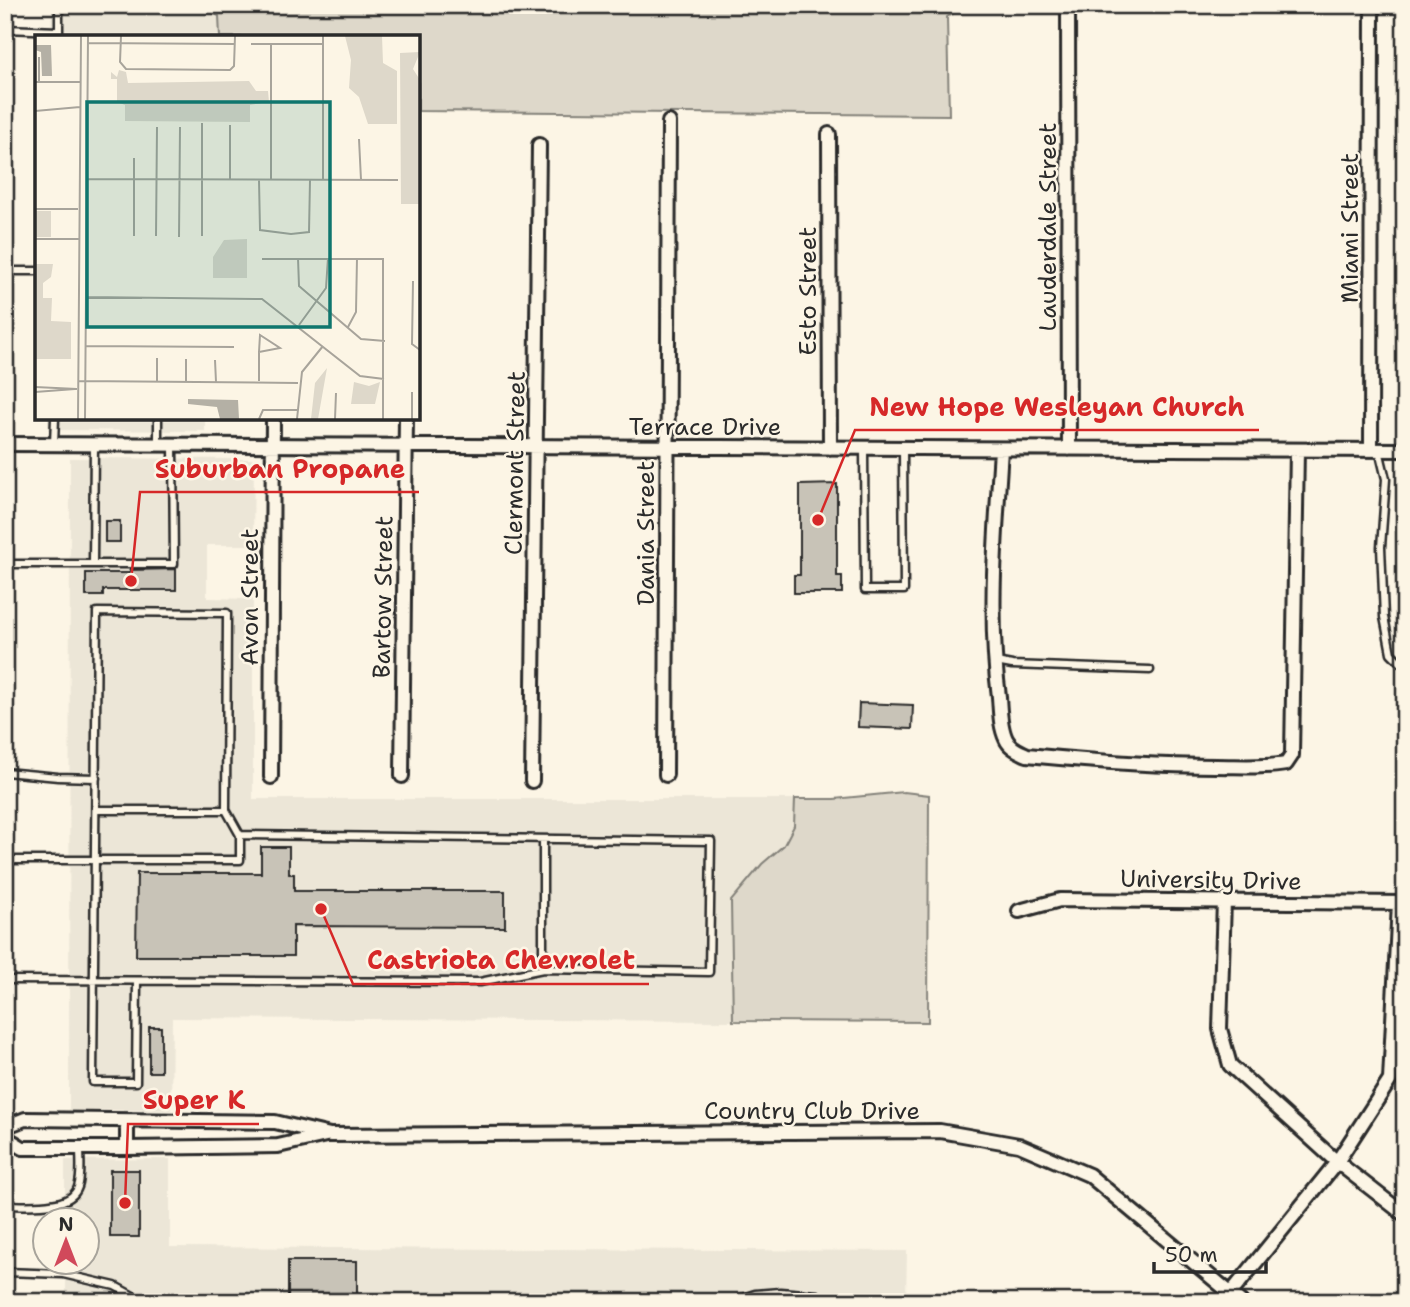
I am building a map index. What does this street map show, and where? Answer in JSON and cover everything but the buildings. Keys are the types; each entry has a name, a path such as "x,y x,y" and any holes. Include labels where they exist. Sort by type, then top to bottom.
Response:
{"street":[{"name":"Lauderdale Street","path":"1068,5 1069,449"},
{"name":"Miami Street","path":"1372,5 1375,450"},
{"name":"Dania Street","path":"666,775 669,122"},
{"name":"Esto Street","path":"829,134 830,448"},
{"name":"Clermont Street","path":"532,781 539,145"},
{"name":"Avon Street","path":"271,777 273,420"},
{"name":"Bartow Street","path":"402,776 405,420"},
{"name":"Terrace Drive","path":"5,444 1405,450"},
{"path":"1001,449 993,602 994,662 1007,741 1015,750 1027,755 1125,764 1270,766 1286,764 1292,755 1297,450"},
{"name":"University Drive","path":"1019,911 1060,900 1402,903"},
{"path":"1224,901 1220,1029 1230,1065 1337,1161 1405,1216"},
{"path":"1236,1297 1337,1161 1390,1080 1402,903"},
{"name":"Country Club Drive","path":"5,1127 25,1119 275,1122 330,1135"},
{"path":"127,1121 127,1148"},
{"path":"186,1122 186,1147"},
{"name":"Country Club Drive","path":"5,1137 23,1148 127,1148 278,1146 330,1135 940,1131 1019,1145 1089,1175 1236,1297"}],"lane":[{"path":"5,29 58,34 59,5"},
{"path":"5,271 35,271"},
{"path":"54,444 55,420"},
{"path":"158,420 158,445"},
{"path":"93,565 94,444"},
{"path":"5,565 174,564 173,445"},
{"path":"864,448 865,590 904,590 903,449"},
{"path":"1375,450 1386,479 1381,547 1384,617 1391,653 1405,667"},
{"path":"5,860 95,860 240,860 240,835 226,810 228,613 97,612 96,810 95,860 93,1082 136,1082 137,981"},
{"path":"994,662 1150,670"},
{"path":"5,772 96,778"},
{"path":"96,810 226,810"},
{"path":"5,980 480,982 543,969 709,972 711,841 240,835"},
{"path":"543,839 543,969"},
{"path":"5,1205 50,1204 69,1199 79,1185 80,1148"},
{"path":"5,1272 63,1274 115,1286 144,1302"},
{"path":"730,1302 755,1294 780,1292 817,1295"}],"shaded area":[{"path":"52,5 196,5 219,16 220,35 51,35"},
{"path":"196,5 967,5 947,17 949,115 420,111 420,35 220,35 219,16"},
{"path":"48,420 205,420 205,431 48,430"},
{"path":"70,458 254,459 253,545 207,545 207,598 253,599 253,799 795,799 794,826 784,845 762,864 731,901 733,1021 172,1018 171,1110 69,1110"},
{"path":"904,792 929,795 928,1022 733,1021 731,901 762,864 784,845 794,826 795,799 834,799"},
{"path":"170,1159 170,1247 907,1251 906,1302 66,1302 66,1276 102,1276 102,1206 65,1206 65,1160"}],"place":[{"name":"New Hope Wesleyan Church","path":"818,520"},
{"name":"Suburban Propane","path":"131,581"},
{"name":"Castriota Chevrolet","path":"321,909"},
{"name":"Super K","path":"125,1203"}]}
